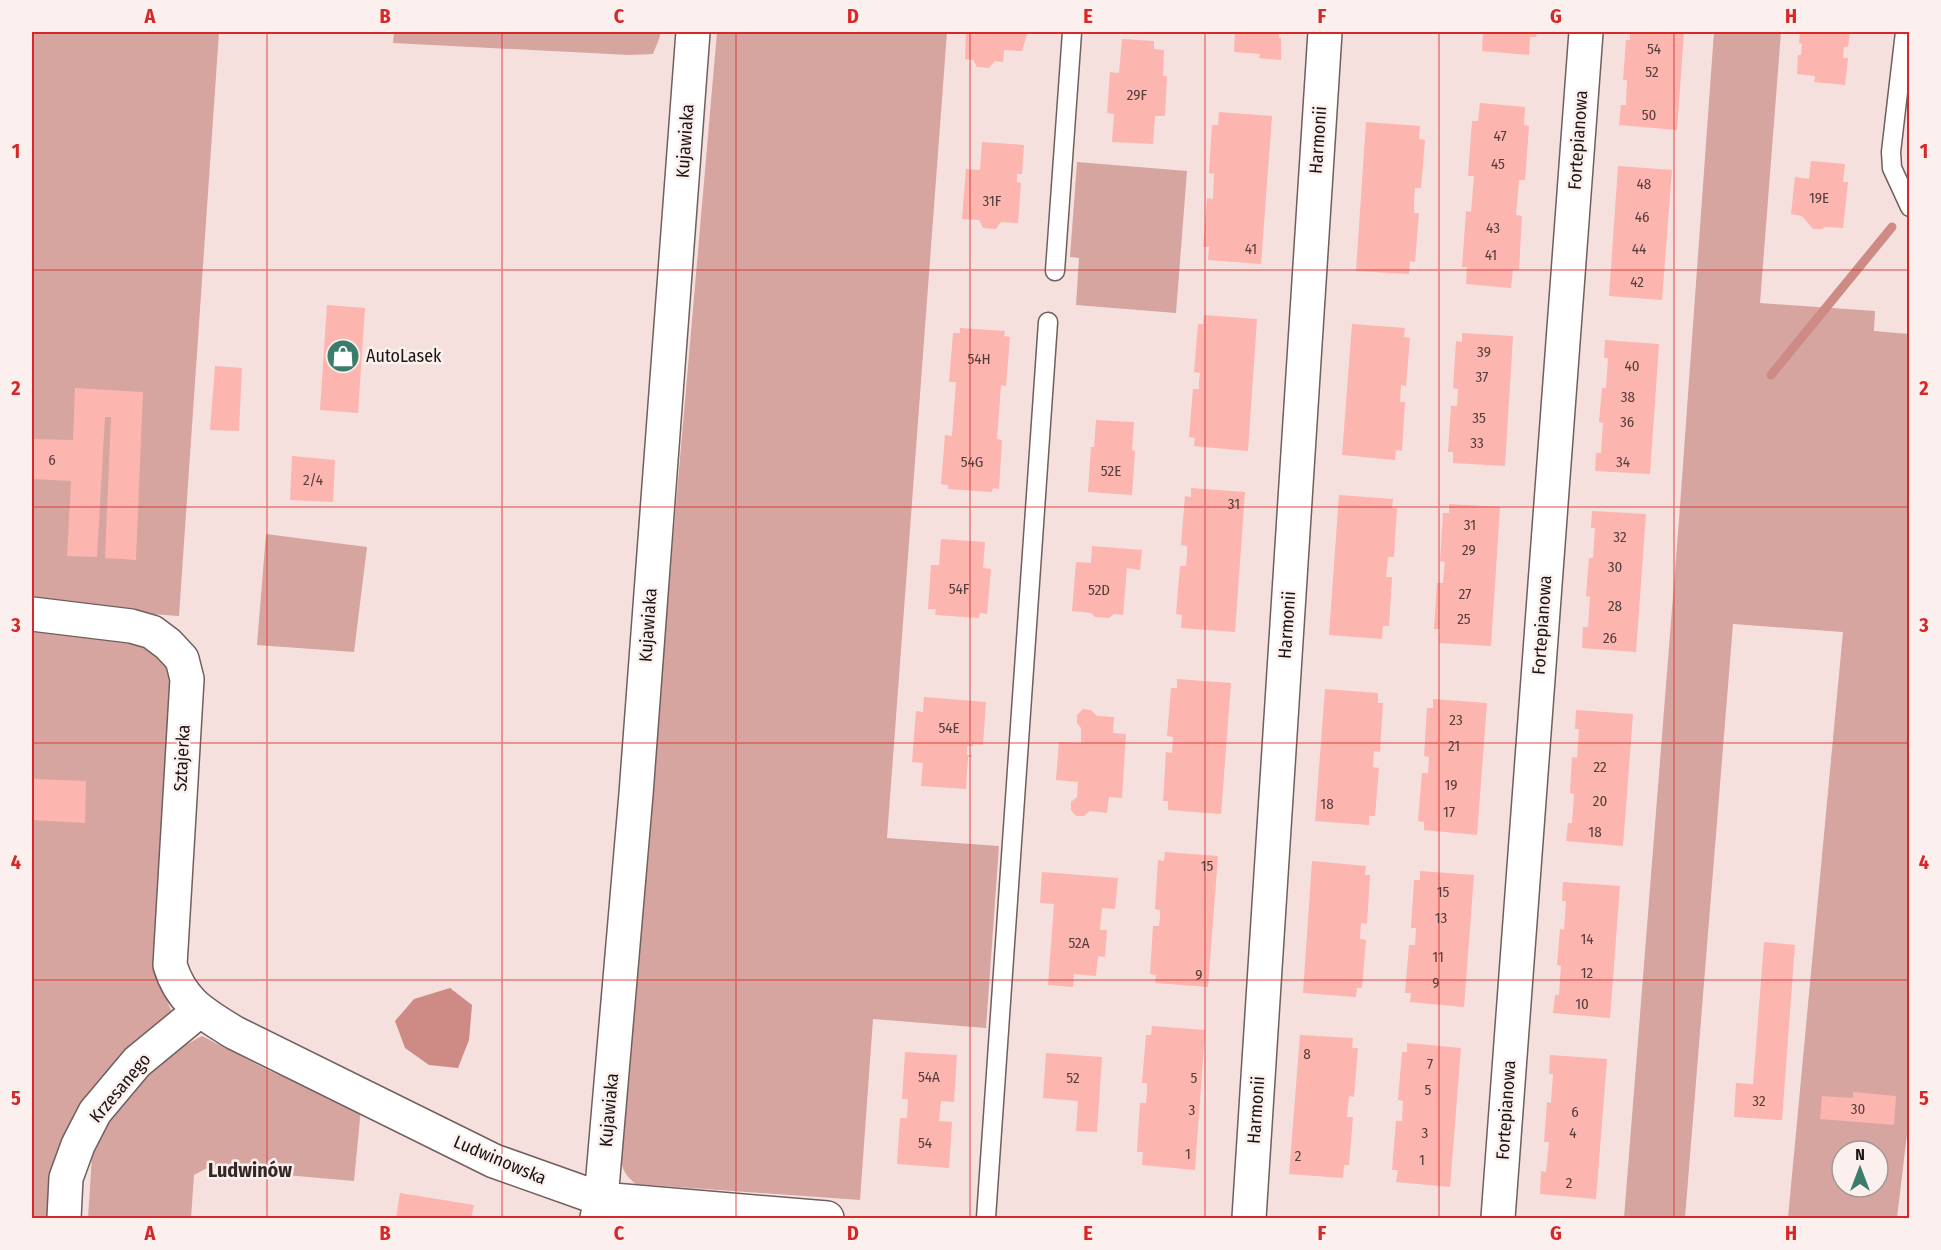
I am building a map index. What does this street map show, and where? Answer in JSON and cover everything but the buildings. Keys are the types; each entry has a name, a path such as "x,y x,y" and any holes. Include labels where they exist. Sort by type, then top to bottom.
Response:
{"street":[{"name":"Kujawiaka","path":"599,1209 636,794 693,32"},
{"name":"Harmonii","path":"1249,1218 1325,32"},
{"name":"Fortepianowa","path":"1498,1218 1586,32"},
{"name":"Sztajerka","path":"32,614 131,626 152,632 182,659 187,680 170,965 174,979 183,994 200,1011"},
{"name":"Ludwinowska","path":"200,1011 235,1034 494,1161 599,1209 827,1218"},
{"name":"Krzesanego","path":"64,1218 66,1178 78,1146 95,1112 137,1062 200,1011"}],"lane":[{"path":"1055,271 1072,32"},
{"path":"1905,32 1891,152 1892,168 1910,207"},
{"path":"986,1218 1048,322"}],"shaded area":[{"path":"32,32 219,32 179,616 32,605"},
{"path":"394,32 661,32 653,54 629,55 393,43"},
{"path":"717,32 947,32 887,838 999,846 986,1028 873,1019 860,1200 636,1184 625,1173 620,1156"},
{"path":"1714,32 1781,32 1760,303 1875,311 1874,331 1909,334 1910,1109 1897,1218 1788,1218 1843,632 1733,624 1685,1218 1624,1218 1679,520"},
{"path":"1077,162 1187,171 1176,313 1076,305 1079,258 1070,257"},
{"path":"266,534 367,547 354,652 257,645"},
{"path":"32,625 42,625 135,644 154,650 173,677 160,985 174,1017 119,1058 82,1102 53,1162 49,1218 32,1218"},
{"path":"450,988 472,1005 469,1040 458,1068 429,1065 405,1048 395,1021 414,999"},
{"path":"202,1036 270,1071 361,1108 354,1181 207,1168 194,1175 191,1218 88,1218 92,1156 117,1105 158,1060"}],"waterway":[{"path":"1771,375 1892,227"}],"place":[{"name":"AutoLasek","path":"343,356"}],"district":[{"name":"Ludwinów","path":"250,1170"}]}
